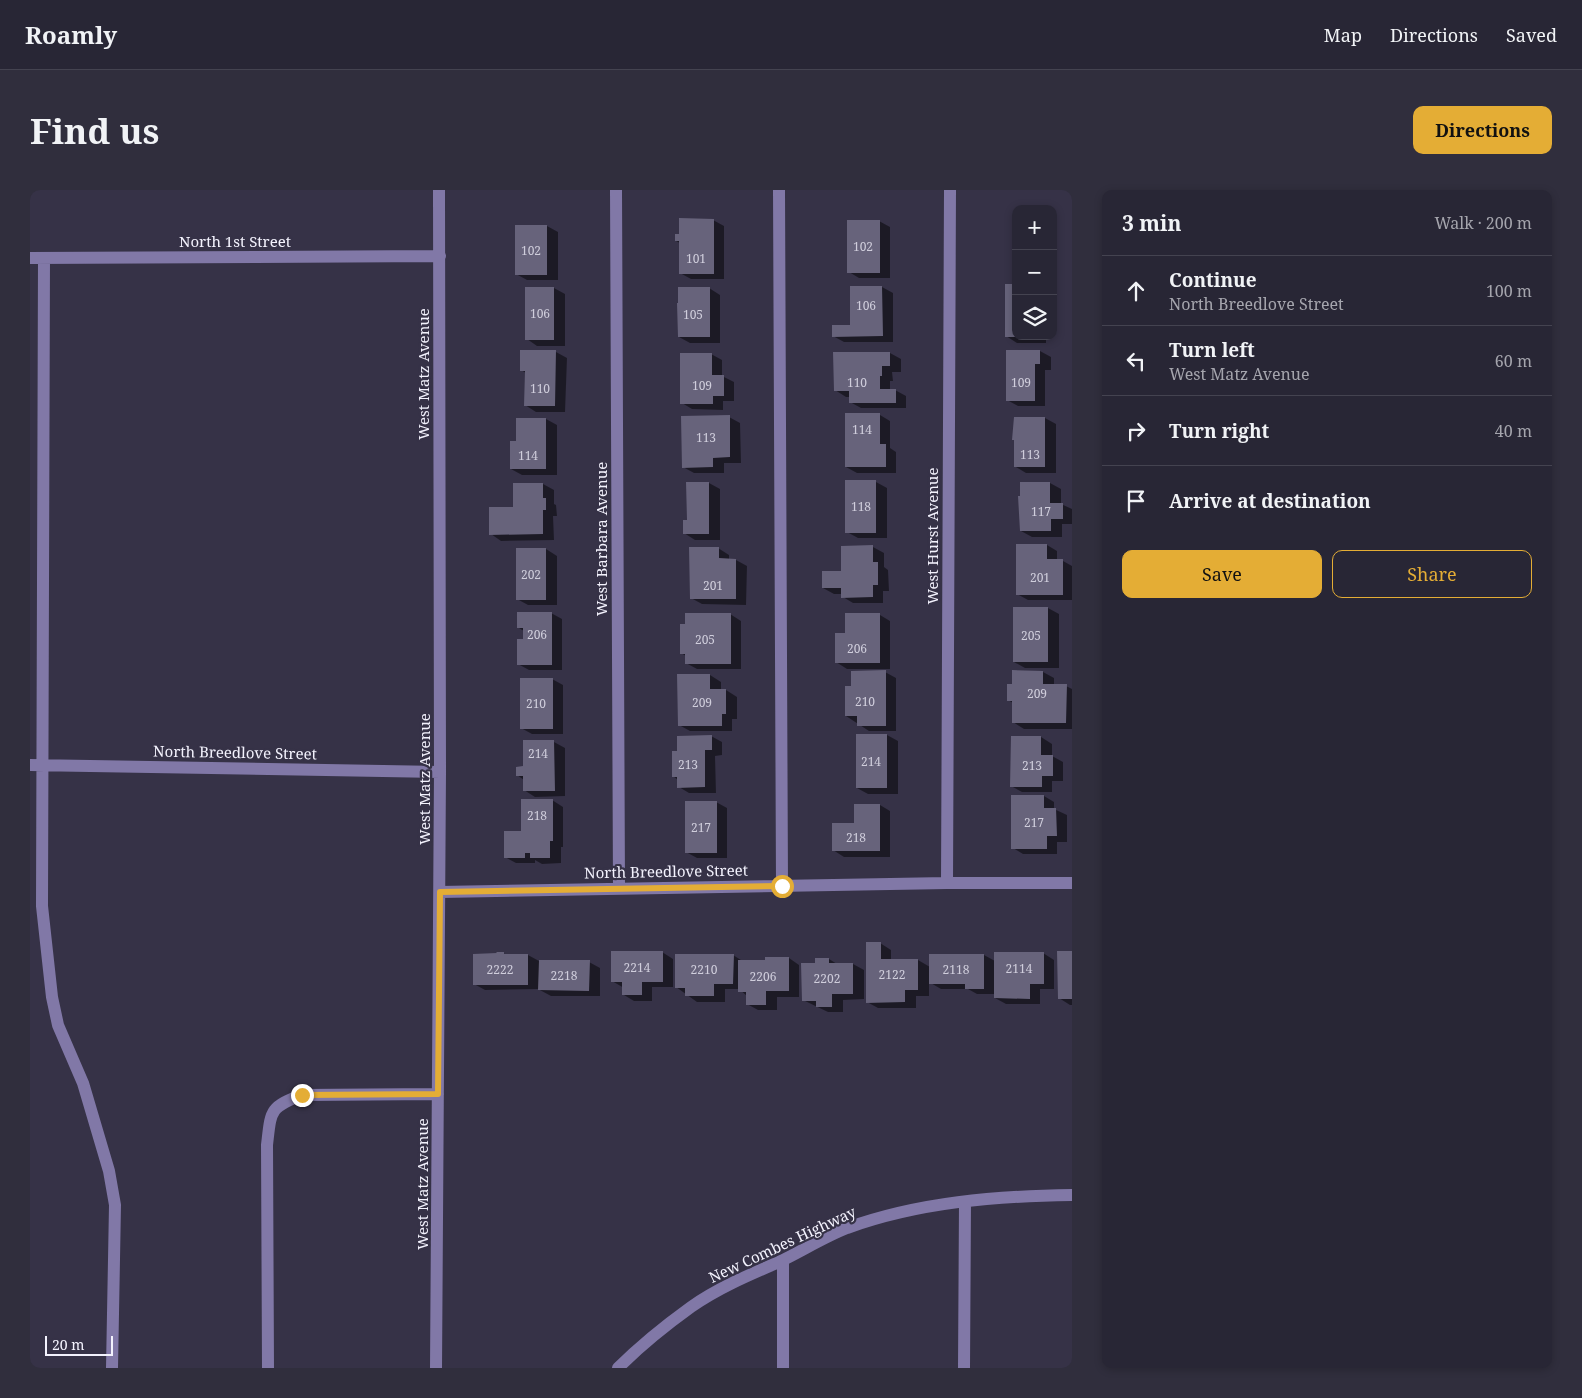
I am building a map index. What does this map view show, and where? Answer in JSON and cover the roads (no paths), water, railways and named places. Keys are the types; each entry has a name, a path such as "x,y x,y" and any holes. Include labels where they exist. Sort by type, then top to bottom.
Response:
{"street":[{"name":"West Matz Avenue","path":"436,1368 440,892 439,190"},
{"name":"West Barbara Avenue","path":"616,190 619,888"},
{"path":"779,190 782,886"},
{"name":"West Hurst Avenue","path":"947,883 950,190"},
{"name":"North 1st Street","path":"30,258 440,256"},
{"path":"44,258 42,906 52,997 58,1025 83,1082 108,1171 114,1205 112,1368"},
{"name":"North Breedlove Street","path":"30,765 440,772"},
{"name":"North Breedlove Street","path":"440,892 947,883 1072,883"},
{"path":"268,1368 267,1145 270,1116 281,1103 302,1095 438,1094"},
{"name":"New Combes Highway","path":"618,1368 658,1332 692,1306 730,1284 846,1229 878,1218 926,1207 1009,1196 1072,1195"},
{"path":"964,1368 965,1202"},
{"path":"783,1260 783,1368"}]}
